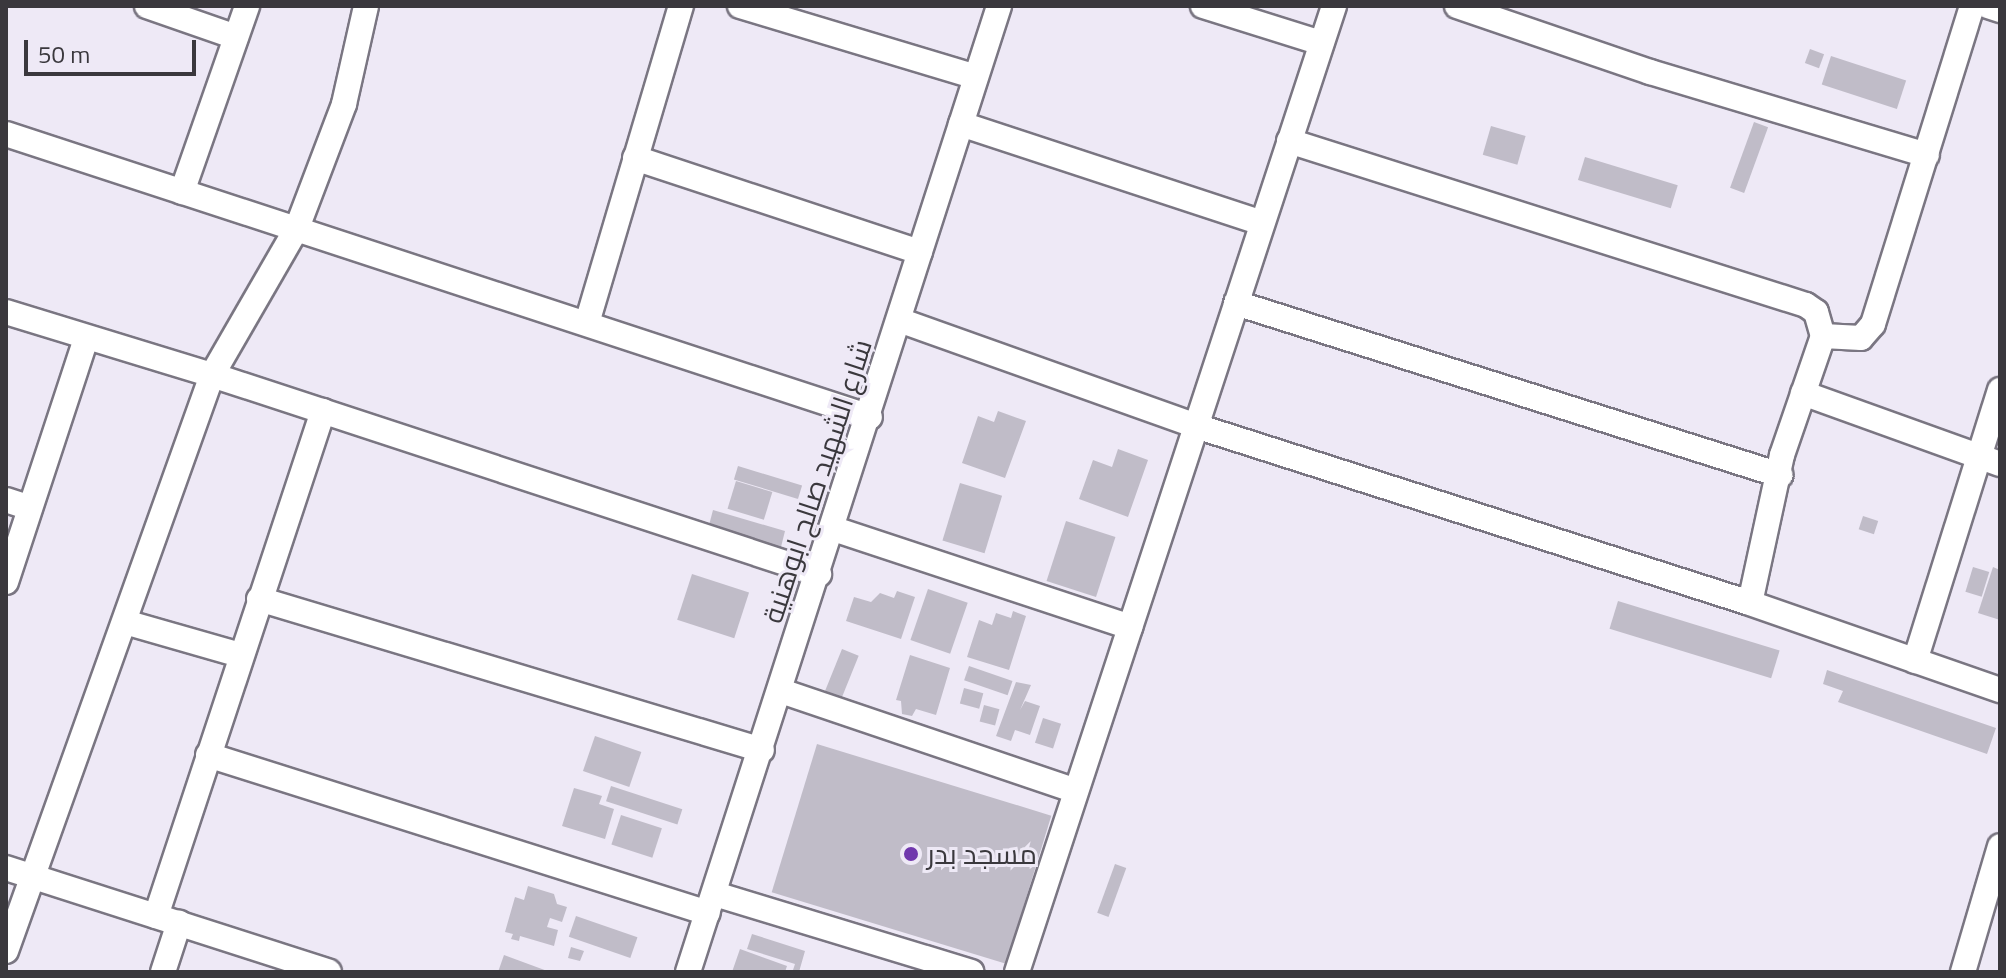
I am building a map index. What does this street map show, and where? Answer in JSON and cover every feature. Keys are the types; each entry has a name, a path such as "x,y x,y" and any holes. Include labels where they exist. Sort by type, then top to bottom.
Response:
{"street":[{"path":"147,6 236,37"},
{"path":"182,192 247,6"},
{"path":"6,951 212,375 297,228 344,104 366,6"},
{"path":"587,323 681,6"},
{"path":"740,6 976,77"},
{"name":"شارع الشهيد صالح ابوهنية","path":"688,972 834,529 999,6"},
{"path":"1203,6 1321,43"},
{"path":"1017,972 1334,6"},
{"path":"1457,6 1650,72 1927,155"},
{"path":"1823,336 1849,340 1868,333 1972,6"},
{"path":"1988,6 2000,10"},
{"path":"961,124 1262,223"},
{"path":"6,134 870,417"},
{"path":"1289,141 1806,305 1816,312 1823,336 1782,455 1750,603"},
{"path":"635,158 920,252"},
{"path":"1236,303 1780,475"},
{"path":"6,312 212,375 819,574"},
{"path":"899,320 1196,426 1750,603 2000,690"},
{"path":"6,582 86,338"},
{"path":"1915,661 1990,460 2000,390"},
{"path":"1803,393 1990,460"},
{"path":"163,972 167,920 208,755 323,411"},
{"path":"6,500 30,508"},
{"path":"834,529 1130,627"},
{"path":"259,599 762,750"},
{"path":"125,622 240,655"},
{"path":"781,691 1076,791"},
{"path":"208,755 711,903 971,972"},
{"path":"1963,972 2000,846"},
{"path":"6,868 329,972"}],"building":[{"path":"1810,49 1824,54 1819,68 1805,63"},
{"path":"1831,56 1906,80 1897,109 1822,85"},
{"path":"1754,122 1768,127 1744,193 1730,188"},
{"path":"1491,126 1526,136 1517,165 1483,155"},
{"path":"1585,157 1678,185 1671,208 1578,180"},
{"path":"998,411 1026,421 1005,478 962,463 978,416 994,422"},
{"path":"1118,449 1148,460 1128,517 1079,499 1093,460 1112,467"},
{"path":"738,466 802,486 798,499 734,479"},
{"path":"736,481 772,492 764,520 728,509"},
{"path":"960,483 1002,496 985,553 942,540"},
{"path":"713,510 785,531 779,555 708,529"},
{"path":"1863,516 1878,521 1874,534 1859,529"},
{"path":"1066,521 1115,537 1096,597 1047,581"},
{"path":"1973,567 1989,572 1982,597 1965,592"},
{"path":"1993,567 2000,570 2000,620 1978,613"},
{"path":"692,574 749,593 734,638 677,620"},
{"path":"928,589 968,603 950,654 910,640"},
{"path":"897,591 915,597 901,639 846,621 854,597 871,602 880,593 894,598"},
{"path":"1618,601 1780,650 1771,678 1610,629"},
{"path":"1013,611 1026,616 1009,670 967,657 979,620 992,625 996,613 1011,618"},
{"path":"842,649 859,656 841,700 824,694"},
{"path":"910,655 950,668 936,715 916,709 912,716 902,714 901,701 896,700"},
{"path":"969,666 1012,681 1008,695 964,680"},
{"path":"1827,670 1996,728 1987,754 1838,702 1843,691 1823,684"},
{"path":"1016,682 1031,685 1020,710 1025,701 1040,706 1030,735 1015,730 1011,741 996,736"},
{"path":"964,688 983,693 979,709 960,703"},
{"path":"984,705 999,709 995,726 980,721"},
{"path":"1043,718 1061,724 1053,749 1035,743"},
{"path":"595,736 641,752 629,787 583,771"},
{"name":"مسجد بدر","path":"817,744 1051,816 1006,964 772,892"},
{"path":"611,786 682,809 677,824 606,801"},
{"path":"574,788 602,796 599,804 614,809 605,839 562,826"},
{"path":"621,815 662,828 652,858 611,844"},
{"path":"1115,864 1126,868 1108,917 1097,913"},
{"path":"528,886 554,894 557,904 567,907 562,922 550,918 547,927 558,930 554,946 520,936 519,941 511,939 513,934 505,932 515,897 524,900"},
{"path":"576,916 637,937 630,958 569,937"},
{"path":"752,934 805,951 799,972 793,970 795,964 747,949"},
{"path":"571,947 584,951 580,961 568,958"},
{"path":"740,949 787,966 785,972 732,972"},
{"path":"504,955 550,972 498,972"}],"place":[{"name":"مسجد بدر","path":"911,854"}]}
